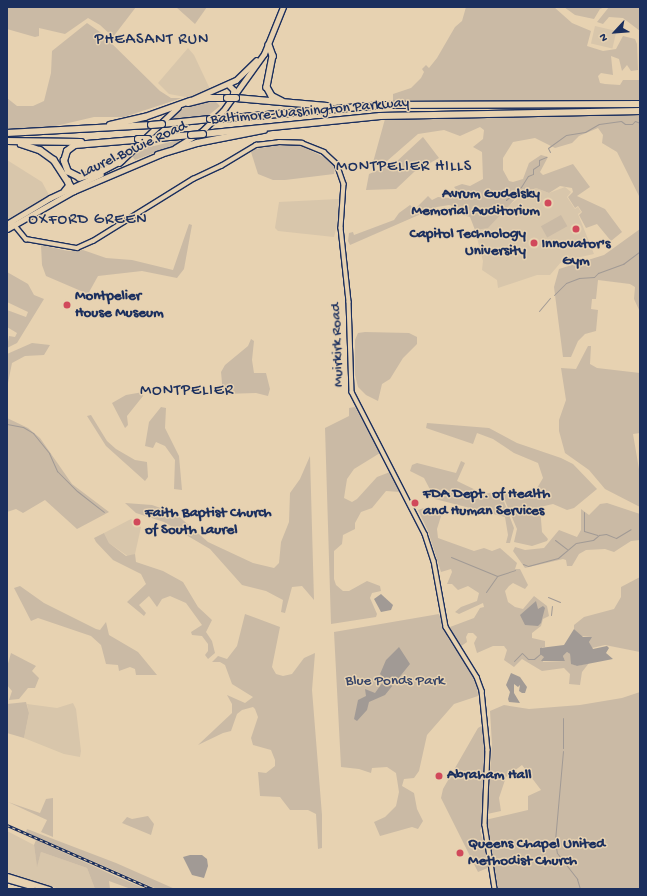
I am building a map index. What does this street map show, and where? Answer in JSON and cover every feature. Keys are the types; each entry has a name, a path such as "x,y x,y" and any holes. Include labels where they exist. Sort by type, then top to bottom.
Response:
{"highway":[{"path":"269,45 273,56 267,78 267,89 275,98 292,103"},
{"path":"171,112 197,100 227,98 335,108"},
{"path":"79,130 138,119 190,101"},
{"name":"Baltimore-Washington Parkway","path":"7,134 151,125 335,108 429,104 640,104"},
{"name":"Baltimore-Washington Parkway","path":"7,142 136,140 312,122 400,115 535,115 640,111"},
{"path":"158,155 197,143 312,122"},
{"path":"122,160 100,173 80,178 68,172 64,161 67,152 75,145 136,140"},
{"path":"7,142 30,146 45,153 59,165 73,190"},
{"path":"65,191 69,185 67,177"}],"main road":[{"name":"Laurel Bowie Road","path":"7,229 11,223 65,191 73,190 158,155 201,132 227,106 269,45 282,7"},
{"name":"Laurel Bowie Road","path":"11,223 103,173 122,160 171,112 190,101 228,84 245,73 258,59 282,7"},
{"path":"227,106 234,92 228,84"},
{"name":"Muirkirk Road","path":"11,223 26,238 77,248 93,241 193,178 221,166 256,145 279,142 302,143 324,152 337,164 344,184 341,228 349,302 352,392 425,534 434,561 446,627 477,677 482,691 488,750 485,825 495,889"},
{"path":"7,876 49,889"},
{"path":"7,879 49,889"}],"shaded area":[{"path":"595,26 616,31 612,48 591,44"},
{"path":"188,48 194,55 210,89 191,98 169,94 158,83"},
{"path":"7,160 42,182 49,195 7,221"},
{"name":"Capitol Technology University","path":"565,187 571,192 567,197 575,209 578,207 581,212 578,214 594,254 562,261 550,275 537,275 498,288 497,280 482,270 483,261 475,230 527,192 536,188 549,193"},
{"path":"339,199 338,221 334,237 278,231 275,228 279,202"},
{"path":"131,519 141,527 135,554 129,557 109,543 104,533"},
{"path":"381,594 393,605 391,610 381,612 374,599"},
{"path":"536,601 538,609 543,606 545,608 541,623 538,626 525,625 520,615"},
{"path":"574,629 583,637 592,637 589,642 593,649 607,646 609,648 606,653 613,659 577,666 571,664 570,654 567,652 563,656 565,661 541,661 544,657 540,654 540,648 564,645"},
{"path":"399,647 410,664 385,695 369,702 367,710 357,721 354,719 358,700 366,696 365,689 375,693 385,679 380,674 386,660"},
{"path":"511,673 520,677 527,687 525,693 522,693 519,691 520,685 518,687 514,684 514,693 520,703 509,702 508,699 510,692 506,685"},
{"path":"73,703 76,709 81,751 80,757 64,754 24,738 29,713 27,704 57,708"},
{"path":"7,831 34,845 37,866 41,852 87,868 95,889 60,889 7,873"},
{"path":"190,855 202,855 207,859 208,866 204,878 192,875 183,857"}],"green space":[{"path":"7,7 136,7 113,37 100,25 88,18 65,34 39,28 39,36 35,37 7,29"},
{"path":"176,7 207,7 195,24"},
{"path":"466,7 554,7 572,23 591,31 587,46 603,51 616,49 623,36 635,39 637,44 638,70 631,71 627,65 622,71 619,59 611,56 613,75 601,73 598,76 600,83 605,84 620,85 623,80 639,80 640,102 393,103 393,94 411,88 421,78 424,72 422,69 426,65 429,68 437,58 455,27 462,21"},
{"path":"564,7 605,7 600,9 594,19 575,15"},
{"path":"609,7 640,7 640,31 623,18 609,17 603,24 597,22"},
{"path":"87,23 100,32 160,91 171,98 182,98 124,117 94,117 43,129 7,131 7,98 17,106 33,106 44,101 51,73 52,51"},
{"path":"214,100 220,106 209,115 166,122 166,119 189,105 191,107 202,102"},
{"path":"640,114 640,198 617,152 602,143 603,135 598,128 579,136 572,143 555,148 535,138 513,142 503,158 503,170 509,181 513,182 523,179 529,163 541,155 548,157 540,172 543,175 573,164 590,187 577,196 605,209 622,232 611,241 597,224 586,228 579,215 582,212 578,206 575,208 568,197 573,192 572,188 560,186 549,193 536,188 518,196 488,228 475,230 470,217 459,214 460,208 449,205 437,207 350,245 348,241 349,233 353,232 354,235 394,220 399,213 410,205 415,209 428,196 432,200 438,197 450,198 459,193 454,187 462,184 470,186 483,179 482,152 473,147 483,139 484,130 480,127 460,136 444,130 418,134 387,161 372,166 385,119"},
{"path":"423,137 439,158 414,172 396,189 366,190 369,174 395,163"},
{"path":"179,140 180,142 172,146 135,160 132,156 143,144 154,146"},
{"path":"286,144 299,145 326,158 335,167 334,174 273,180 258,174 251,152 255,149"},
{"path":"561,215 567,226 547,238 541,226"},
{"path":"189,224 192,225 184,269 177,278 142,271 98,276 88,294 46,276 42,265 41,245 68,251 83,250 106,258 132,260 173,270"},
{"path":"640,229 640,312 634,299 635,287 630,284 598,280 596,299 592,299 591,309 598,310 596,331 585,334 578,341 571,357 563,357 554,287 559,269 604,255"},
{"path":"7,272 28,284 34,295 44,299 17,343 7,348 9,336 15,337 17,333 7,327 7,310 26,317 28,312 7,302"},
{"path":"358,333 409,333 417,337 417,344 403,358 390,379 382,384 378,401 366,395 358,387 355,375 355,340"},
{"path":"251,339 254,341 252,360 254,373 266,373 270,389 268,396 256,393 223,394 221,372 225,365 248,346"},
{"path":"32,343 50,345 44,355 25,356 12,363 8,383 7,354"},
{"path":"588,346 591,346 590,364 597,368 640,373 640,433 633,434 640,475 640,507 605,489 589,470 565,453 559,431 559,420 566,400 561,368 576,369"},
{"path":"143,392 143,396 127,416 128,425 125,428 112,403 126,395"},
{"path":"161,407 166,408 165,428 179,456 182,490 174,489 175,460 165,446 156,442 153,448 145,446 149,422"},
{"path":"355,407 380,453 354,469 347,479 344,498 352,502 357,499 377,477 390,472 400,492 386,491 372,508 361,512 355,523 355,529 343,535 342,544 334,551 334,579 336,585 343,591 349,591 367,581 380,586 381,591 372,593 370,598 377,614 376,617 331,624 325,428 349,416 349,408"},
{"path":"91,415 107,441 116,449 135,460 147,462 148,477 145,481 106,446 87,416"},
{"path":"7,418 28,428 40,438 72,484 109,512 77,529 45,500 23,513 16,509 7,512"},
{"path":"427,423 489,428 517,443 561,458 573,464 597,489 574,508 567,510 553,504 540,507 542,532 548,539 547,541 532,546 514,542 517,529 503,496 504,492 522,496 533,495 543,478 538,463 514,453 493,439 477,433 473,444 426,428"},
{"path":"310,456 314,600 302,586 292,587 285,613 281,612 283,600 266,591 242,585 210,549 164,522 136,513 125,503 152,505 175,513 208,542 253,563 274,568 279,563 281,542 289,522 290,493 300,479"},
{"path":"461,461 465,463 457,481 484,494 500,491 514,528 510,543 506,543 508,535 505,517 435,499 424,478 410,471 412,465 417,463 456,473"},
{"path":"607,503 640,514 640,540 631,541 614,552 605,549 586,550 579,554 572,566 567,566 566,560 563,559 525,568 513,551 515,547 525,550 544,548 559,530 577,537 581,530 581,509 589,515 600,504"},
{"path":"424,508 442,513 437,529 438,538 474,551 484,548 492,551 500,548 517,563 515,569 520,569 528,585 525,589 513,583 509,586 505,591 508,602 515,607 523,609 534,596 547,606 549,616 543,619 541,626 532,633 532,638 545,641 545,647 542,647 544,656 543,662 565,661 563,656 567,652 570,654 572,664 577,666 589,663 582,672 580,685 569,684 570,674 564,668 542,671 522,659 514,667 504,660 507,650 504,646 493,646 477,653 474,643 477,637 473,633 468,633 466,637 467,642 460,647 450,627 474,618 480,608 484,607 483,603 459,614 455,612 461,607 477,601 479,593 468,586 458,590 452,584 447,584 452,572 451,569 441,572 428,531 418,510"},
{"path":"104,533 109,543 126,556 135,554 136,562 163,571 183,582 198,607 212,620 206,632 212,641 215,653 208,659 205,655 208,651 208,644 202,636 192,635 191,632 202,625 186,603 170,596 162,599 157,607 149,596 139,605 146,613 144,616 127,602 146,584 141,574 113,560 96,542 94,538"},
{"path":"640,577 640,652 605,645 592,648 589,642 591,637 581,636 574,629 574,625 584,617 614,609 621,597 621,587"},
{"path":"20,586 44,603 96,629 100,630 106,622 109,635 138,652 157,675 136,675 135,669 130,667 119,671 118,665 106,664 101,645 91,636 38,618 31,621 14,588"},
{"path":"245,614 280,627 272,667 276,674 283,676 292,674 304,658 315,653 312,690 322,815 322,848 318,849 316,814 308,810 290,810 280,797 260,796 258,772 266,773 275,766 275,760 271,750 253,745 251,738 258,717 253,707 242,710 237,714 231,731 223,733 198,745 232,713 232,704 227,695 245,703 253,697 232,684 225,665 220,662 212,662 218,656 227,659 237,646"},
{"name":"Blue Ponds Park","path":"439,614 448,638 472,674 477,686 478,696 454,704 427,735 419,771 414,778 404,779 402,786 414,793 417,809 423,821 418,829 412,827 380,836 374,822 385,817 396,806 399,792 396,773 387,767 372,768 371,773 359,769 341,767 334,632"},
{"path":"11,653 36,666 32,671 39,678 35,688 28,688 19,699 9,700 12,691 7,685 7,667"},
{"path":"640,692 640,889 495,889 485,820 528,810 528,796 541,790 522,765 506,777 499,798 501,811 487,814 492,745 490,711 504,705 529,709 580,705 622,698"},
{"path":"26,702 29,713 24,738 7,733 7,704"},
{"path":"485,724 486,767 482,808 484,828 480,830 490,867 478,872 441,798 443,789 478,728"},
{"path":"53,798 53,837 41,832 47,820 8,802 40,813 46,799"},
{"path":"148,816 154,824 151,835 122,823 127,817 132,819"},
{"path":"27,829 116,863 175,889 157,889 26,832"},
{"path":"36,840 146,889 131,889 109,881 110,889 95,889 87,868 41,852 37,867 34,845"}],"waterway":[{"path":"550,152 548,148 566,135 585,132 599,124 621,121 625,124 632,124 635,121 640,123"},
{"path":"506,200 521,187 528,176 533,174 533,169 539,165 539,160 546,157"},
{"path":"554,295 566,283 579,278 594,277 598,273 623,264 640,251"},
{"path":"539,311 550,298"},
{"path":"7,424 23,427 33,433 49,453 57,471 77,491 104,512"},
{"path":"584,512 584,531 597,535"},
{"path":"523,564 528,566 558,558 576,543 593,540 599,535 606,534 616,538 631,529"},
{"path":"555,540 567,549"},
{"path":"451,557 497,576"},
{"path":"486,592 497,576 515,570"},
{"path":"548,597 560,602"},
{"path":"551,615 552,606"},
{"path":"514,661 522,653 528,659 534,659 540,654"},
{"path":"563,718 563,748"},
{"path":"563,751 555,841 557,853 577,879 580,889"}],"railway":[{"path":"7,825 153,889"}],"place":[{"name":"Avrum Gudelsky Memorial Auditorium","path":"548,203"},
{"name":"Innovator's Gym","path":"576,229"},
{"name":"Capitol Technology University","path":"534,243"},
{"name":"Montpelier House Museum","path":"67,305"},
{"name":"FDA Dept. of Health and Human Services","path":"415,503"},
{"name":"Faith Baptist Church of South Laurel","path":"137,522"},
{"name":"Abraham Hall","path":"439,776"},
{"name":"Queens Chapel United Methodist Church","path":"460,853"}],"district":[{"name":"PHEASANT RUN","path":"152,41"},
{"name":"MONTPELIER HILLS","path":"404,168"},
{"name":"OXFORD GREEN","path":"88,221"},
{"name":"MONTPELIER","path":"187,392"}]}
